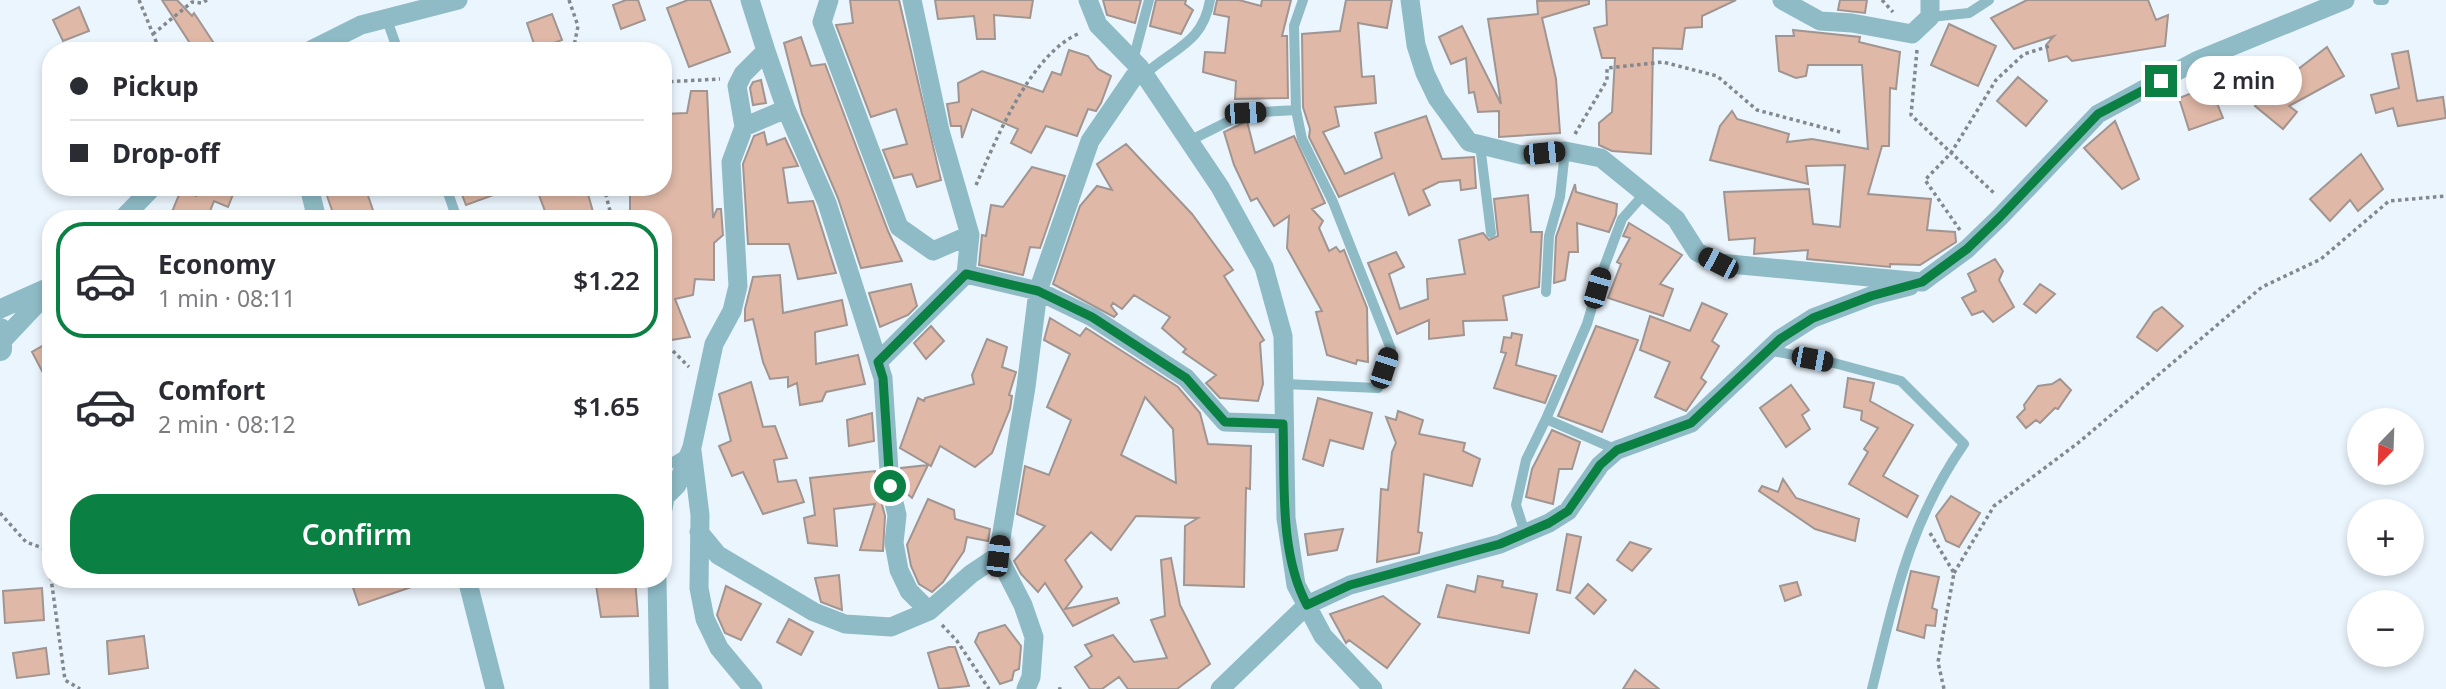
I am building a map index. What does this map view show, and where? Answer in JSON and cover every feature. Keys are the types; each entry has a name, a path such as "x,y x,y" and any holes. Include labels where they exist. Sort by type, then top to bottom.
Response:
{"street":[{"path":"327,42 361,25 458,0"},
{"path":"750,0 786,108 827,203 883,378 890,486 897,515 894,543 899,570 909,592 929,611"},
{"path":"828,0 822,22 899,227 933,251 970,235"},
{"path":"878,362 966,274 970,235 940,131 912,0"},
{"path":"1088,0 1098,25 1139,67 1220,187 1264,267 1283,336 1286,519 1296,585 1323,636 1373,689"},
{"path":"1410,0 1416,45 1437,98 1469,142 1522,155 1565,151 1601,158 1676,219 1697,252 1718,263 1922,282"},
{"path":"1782,0 1820,22 1852,23 1912,34 1930,9"},
{"path":"1220,689 1307,605 1350,585 1500,544 1568,511 1600,465 1617,450 1691,423 1768,350 1813,318 1871,296 1922,282 1971,245 2098,114 2196,61 2345,0"},
{"path":"672,490 677,485 692,447 714,344 732,311 738,286 731,162 744,127 737,86 743,74 766,51"},
{"path":"1026,689 1031,677 1034,637 1023,605 998,556 1026,387 1038,291 1090,141 1139,67"},
{"path":"744,127 786,108"},
{"path":"131,210 144,196"},
{"path":"966,274 1038,291 1092,317 1144,348 1186,378 1225,422 1283,424"},
{"path":"0,309 42,292"},
{"path":"1,340 42,297"},
{"path":"692,447 699,532 699,589 705,619 719,648 753,689"},
{"path":"699,532 718,555 814,612 845,624 891,627 929,611 971,574 998,556"},
{"path":"469,588 495,689"},
{"path":"657,588 659,689"}],"lane":[{"path":"1149,0 1139,67 1165,57 1194,39 1207,18 1210,0"},
{"path":"1284,384 1378,388 1391,349 1333,202 1302,139 1296,110 1294,26 1303,0"},
{"path":"1930,9 1969,13 1989,0"},
{"path":"2378,0 2384,0"},
{"path":"386,17 395,42"},
{"path":"1189,141 1245,113 1296,110"},
{"path":"1480,144 1491,233"},
{"path":"1546,292 1549,236 1560,197 1565,151"},
{"path":"1525,533 1516,505 1526,460 1587,324 1622,219 1645,194"},
{"path":"1768,350 1835,363 1901,381 1964,444 1938,482 1905,558 1872,689"},
{"path":"1546,419 1617,450"},
{"path":"672,465 692,447"}],"path":[{"path":"139,0 156,42"},
{"path":"153,34 192,2 202,3 207,0"},
{"path":"569,0 578,26 575,42"},
{"path":"1882,0 1912,34 1918,54 1910,115 2010,207"},
{"path":"975,188 1025,88 1041,65 1073,36 1098,25"},
{"path":"1971,245 1925,180 1951,153 1996,80 2024,54 2050,46"},
{"path":"1565,151 1607,80 1607,68 1663,62 1717,76 1757,110 1840,132"},
{"path":"672,82 707,81 743,74"},
{"path":"1944,689 1938,662 1954,573 1994,506 2078,443 2262,287 2321,259 2389,201 2446,196"},
{"path":"672,350 705,384"},
{"path":"0,513 26,542 42,548"},
{"path":"1922,519 1954,573"},
{"path":"54,588 65,681 80,689"},
{"path":"929,611 957,641 989,689"},
{"path":"1058,689 1065,689"}],"building":[{"path":"162,0 177,0 192,16 194,13 213,42 189,42"},
{"path":"626,0 638,0 645,20 621,29 613,5"},
{"path":"688,0 710,0 730,52 689,67 667,8"},
{"path":"850,0 899,0 941,180 917,187 912,174 894,178 883,150 907,144 896,109 871,117 836,25 853,23"},
{"path":"935,0 1033,0 1030,18 994,15 995,39 977,39 974,16 938,19"},
{"path":"1103,0 1141,0 1135,23 1107,15"},
{"path":"1156,0 1186,0 1185,4 1193,10 1181,34 1150,26"},
{"path":"1217,0 1239,0 1261,6 1262,0 1291,0 1282,36 1287,36 1288,98 1235,99 1236,81 1203,72 1205,52 1225,53 1229,17 1214,14"},
{"path":"1346,0 1392,0 1387,28 1358,23 1362,77 1374,76 1376,103 1335,107 1339,126 1323,132 1345,174 1382,158 1375,133 1426,116 1442,159 1474,157 1476,188 1461,190 1460,180 1439,182 1423,190 1430,205 1409,215 1394,173 1339,197 1309,137 1310,129 1303,107 1302,34 1340,31"},
{"path":"1589,0 1589,4 1542,18 1556,79 1560,133 1499,137 1499,111 1478,112 1474,92 1469,93 1466,58 1451,64 1439,37 1462,26 1501,104 1488,19 1538,14 1537,1"},
{"path":"1606,0 1736,0 1702,16 1702,27 1685,28 1682,49 1653,48 1651,154 1612,151 1599,145 1599,123 1612,112 1615,58 1602,58 1594,28 1607,25"},
{"path":"1840,0 1867,0 1865,13 1838,10"},
{"path":"2027,0 2148,0 2156,20 2168,15 2165,46 2072,61 2067,56 2049,61 2046,45 2054,36 2014,49 1991,18"},
{"path":"79,7 89,31 63,41 53,20"},
{"path":"552,14 562,40 533,42 527,23"},
{"path":"1949,24 1996,46 1978,86 1931,65"},
{"path":"1793,30 1860,37 1859,42 1900,52 1896,89 1890,88 1889,146 1882,146 1868,194 1931,199 1927,230 1955,232 1956,242 1920,265 1890,264 1890,267 1807,259 1808,250 1754,254 1755,238 1729,240 1724,192 1809,189 1813,224 1840,227 1845,165 1806,166 1808,184 1710,160 1720,126 1732,111 1737,119 1789,134 1787,142 1812,139 1868,149 1862,65 1808,65 1806,76 1796,78 1779,71 1776,36 1794,36"},
{"path":"801,37 811,66 825,64 888,231 902,261 861,268 838,198 802,114 784,43"},
{"path":"2327,47 2344,76 2289,106 2297,112 2283,129 2255,106 2281,67 2293,73"},
{"path":"1069,50 1088,56 1098,69 1111,76 1101,103 1096,111 1088,109 1077,136 1046,126 1031,153 1011,143 1018,129 972,109 962,138 961,126 951,126 947,104 959,102 958,83 982,71 1043,92 1052,72 1061,75"},
{"path":"2408,51 2417,101 2443,97 2446,118 2398,126 2393,108 2376,113 2371,95 2399,88 2392,54"},
{"path":"2018,77 2047,101 2026,126 1997,101"},
{"path":"761,80 766,103 753,105 750,88 753,82"},
{"path":"2210,86 2223,118 2189,130 2179,98"},
{"path":"691,91 707,91 713,218 717,209 721,209 723,235 714,243 714,280 695,279 693,295 675,299 690,337 672,340 672,210 630,210 630,196 672,196 672,114 687,113"},
{"path":"1247,121 1255,153 1294,136 1325,203 1312,209 1323,221 1319,228 1329,251 1336,247 1340,252 1344,250 1367,308 1368,362 1357,360 1356,364 1327,355 1316,312 1322,311 1287,248 1289,216 1274,226 1257,198 1251,201 1234,165 1224,132"},
{"path":"2115,121 2139,179 2122,189 2084,148"},
{"path":"764,132 767,145 785,138 798,166 783,168 788,203 813,201 836,273 798,279 789,244 748,244 743,164 754,136"},
{"path":"1126,144 1192,214 1233,270 1224,276 1264,340 1260,343 1263,384 1258,401 1220,398 1206,383 1216,375 1183,352 1186,349 1162,328 1170,317 1134,295 1122,309 1113,303 1111,306 1117,314 1114,317 1053,284 1080,206 1097,186 1112,190 1097,164"},
{"path":"2361,154 2383,189 2358,211 2350,200 2330,221 2310,199"},
{"path":"1032,167 1065,176 1040,248 1030,247 1023,275 979,265 982,235 986,236 991,205 1003,207"},
{"path":"1575,184 1576,192 1617,204 1616,215 1609,232 1577,223 1578,252 1569,252 1565,280 1554,283 1556,237"},
{"path":"1528,195 1531,232 1542,232 1539,287 1503,296 1507,320 1463,321 1464,335 1429,339 1429,320 1397,334 1368,263 1396,252 1404,267 1389,274 1400,309 1428,299 1427,279 1465,274 1459,240 1483,233 1489,240 1498,236 1494,199"},
{"path":"179,196 232,196 228,207 214,201 210,210 173,210"},
{"path":"327,196 368,196 373,210 332,210"},
{"path":"462,196 491,196 466,205"},
{"path":"539,196 589,196 592,210 545,210"},
{"path":"1629,223 1682,255 1660,284 1673,289 1663,316 1608,298 1621,264 1617,262 1630,238 1623,236"},
{"path":"1995,259 2003,271 1999,280 2014,307 1993,322 1983,311 1972,315 1962,298 1976,291 1968,274"},
{"path":"780,275 783,313 842,300 847,325 815,332 816,364 858,355 865,384 826,392 822,401 800,405 797,383 788,387 788,377 770,379 763,362 753,319 745,321 745,309 753,277"},
{"path":"911,284 917,306 908,315 880,327 869,293"},
{"path":"2040,284 2055,294 2036,313 2024,304"},
{"path":"1702,303 1727,314 1712,341 1719,346 1701,378 1706,382 1686,411 1655,397 1670,362 1640,350 1650,316 1690,331"},
{"path":"2162,307 2183,326 2157,351 2137,337 2154,312"},
{"path":"1050,318 1080,336 1086,328 1178,387 1200,413 1208,444 1251,446 1250,489 1246,488 1244,587 1184,585 1185,526 1198,518 1136,516 1111,550 1091,532 1065,560 1082,587 1065,609 1117,598 1119,603 1073,626 1045,583 1038,592 1021,574 1014,561 1045,526 1017,514 1025,466 1049,475 1071,420 1047,407 1070,354 1044,340","holes":["1145,397 1173,429 1176,483 1121,455"]},
{"path":"931,326 944,341 926,359 914,343"},
{"path":"1596,326 1638,340 1602,432 1558,416"},
{"path":"1512,333 1522,335 1516,365 1556,376 1545,403 1494,388 1506,353 1501,352 1504,337 1511,338"},
{"path":"987,339 1007,347 1002,367 1016,372 1009,395 1012,396 1010,409 992,453 975,467 940,446 931,466 900,448 918,398 924,401 925,398 974,384 972,375"},
{"path":"42,346 42,371 32,352"},
{"path":"1848,378 1874,383 1870,401 1913,425 1883,476 1918,496 1907,517 1849,484 1868,452 1864,449 1878,428 1861,420 1862,411 1844,407"},
{"path":"2060,379 2071,390 2058,409 2055,408 2040,423 2036,420 2026,428 2017,417 2025,409 2024,405 2038,386 2052,384"},
{"path":"751,382 763,427 775,426 787,458 774,460 778,482 796,480 804,502 763,514 743,472 732,476 719,446 731,441 719,394"},
{"path":"1791,385 1809,410 1802,415 1810,429 1786,447 1760,408"},
{"path":"1318,398 1372,413 1363,449 1330,440 1323,466 1303,459"},
{"path":"1398,411 1423,420 1419,434 1465,443 1463,451 1480,459 1472,486 1424,474 1418,532 1422,533 1419,553 1377,562 1381,489 1388,490 1392,452 1396,443 1386,417 1396,420"},
{"path":"872,413 874,441 849,446 847,420"},
{"path":"1552,430 1580,442 1572,469 1559,469 1553,504 1526,497 1532,469"},
{"path":"928,465 912,498 904,491 901,468"},
{"path":"875,471 877,499 879,493 885,516 883,551 860,550 875,504 834,509 837,546 808,543 804,518 815,515 810,478"},
{"path":"1783,479 1796,498 1859,519 1855,541 1815,529 1759,491 1762,486 1778,492"},
{"path":"1951,496 1980,513 1959,547 1946,541 1936,516"},
{"path":"928,499 954,510 955,519 990,529 988,541 967,537 964,551 943,582 932,592 919,584 911,566 907,545"},
{"path":"1343,529 1337,550 1308,555 1305,534"},
{"path":"1567,534 1581,537 1570,593 1557,590"},
{"path":"1630,542 1651,549 1632,571 1617,560"},
{"path":"1171,558 1180,605 1210,664 1177,689 1128,689 1119,677 1102,689 1090,689 1075,667 1092,656 1085,645 1113,635 1134,662 1167,658 1151,620 1165,616 1161,560"},
{"path":"1911,571 1939,577 1932,608 1937,610 1935,626 1926,625 1924,638 1897,630"},
{"path":"839,575 842,610 821,602 815,578"},
{"path":"1478,576 1503,581 1502,587 1537,594 1529,633 1438,617 1447,585 1475,592"},
{"path":"1797,582 1801,595 1785,601 1780,586"},
{"path":"1588,584 1606,600 1594,614 1576,598"},
{"path":"726,586 761,604 741,640 725,633 717,615"},
{"path":"42,588 44,620 5,623 3,591"},
{"path":"353,588 409,588 359,605"},
{"path":"596,588 636,588 638,616 601,617"},
{"path":"1383,596 1420,624 1387,668 1349,640 1346,643 1330,614"},
{"path":"789,619 813,632 801,655 777,642"},
{"path":"1005,625 1021,646 1019,669 1014,671 1012,680 1000,684 975,642 979,633"},
{"path":"144,636 148,668 109,674 107,641"},
{"path":"955,647 969,686 939,689 928,653"},
{"path":"46,648 49,674 17,678 13,653"},
{"path":"1635,670 1659,689 1623,689"}],"route":[{"path":"890,486 889,440 883,378 878,362 966,274 1038,291 1092,317 1144,348 1186,378 1225,422 1241,425 1283,424 1286,519 1296,585 1307,605 1350,585 1500,544 1549,523 1568,511 1584,492 1600,465 1617,450 1691,423 1780,339 1813,318 1871,296 1922,282 1967,249 2098,114 2161,81"}]}
